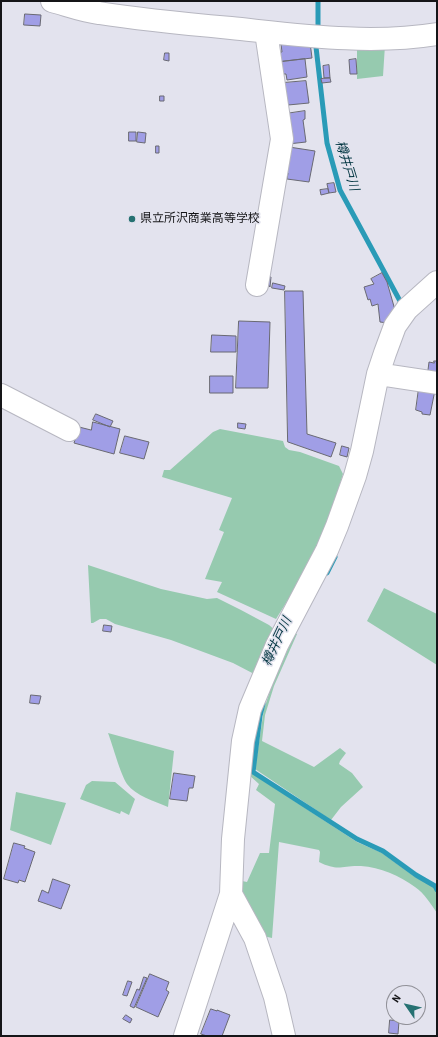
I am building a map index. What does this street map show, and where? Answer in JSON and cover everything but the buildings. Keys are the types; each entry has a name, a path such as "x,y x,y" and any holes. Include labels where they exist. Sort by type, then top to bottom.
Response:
{"street":[{"path":"52,1 79,5 98,13 151,20 311,36 368,39 437,34"},
{"path":"257,284 282,139 266,32"},
{"path":"185,1036 231,894 234,839 242,756 250,709 277,645 327,550 337,526 355,476 386,375 385,353 395,326 408,309 437,282"},
{"path":"386,375 437,383"},
{"path":"1,395 68,430"},
{"path":"231,894 260,949 275,997 284,1036"}],"green space":[{"path":"357,44 385,45 383,76 357,79"},
{"path":"220,429 283,441 285,447 289,450 300,452 339,466 343,474 332,510 309,566 276,619 217,592 222,582 205,579 224,532 219,530 232,498 162,477 164,470 170,470 213,432"},
{"path":"88,565 161,589 207,599 217,598 269,625 276,631 258,676 233,663 171,640 115,624 106,619 100,619 91,623"},
{"path":"384,588 437,614 437,665 367,621"},
{"path":"295,633 297,634 274,686 265,715 262,741 314,767 340,748 346,753 339,764 352,773 363,787 341,807 331,820 255,769 264,709 272,685"},
{"path":"108,733 174,751 168,807 140,795 127,784 119,766"},
{"path":"250,772 357,842 382,853 415,877 434,887 437,894 437,913 418,889 396,876 375,868 361,866 331,867 319,862 319,850 279,842 272,938 259,935 245,902 242,881 247,882 260,853 269,853 275,804 256,790 259,784 249,775"},
{"path":"92,781 115,782 135,799 129,815 121,811 120,814 80,799 86,785"},
{"path":"16,792 66,803 51,845 10,830"}],"waterway":[{"name":"樽井戸川","path":"318,1 318,27"},
{"name":"樽井戸川","path":"316,47 327,143 340,190 400,301"},
{"name":"樽井戸川","path":"327,573 335,557"},
{"name":"樽井戸川","path":"263,704 260,716 253,772 357,839 383,851 416,875 435,886 437,890"}],"place":[{"name":"県立所沢商業高等学校","path":"132,219"}]}
